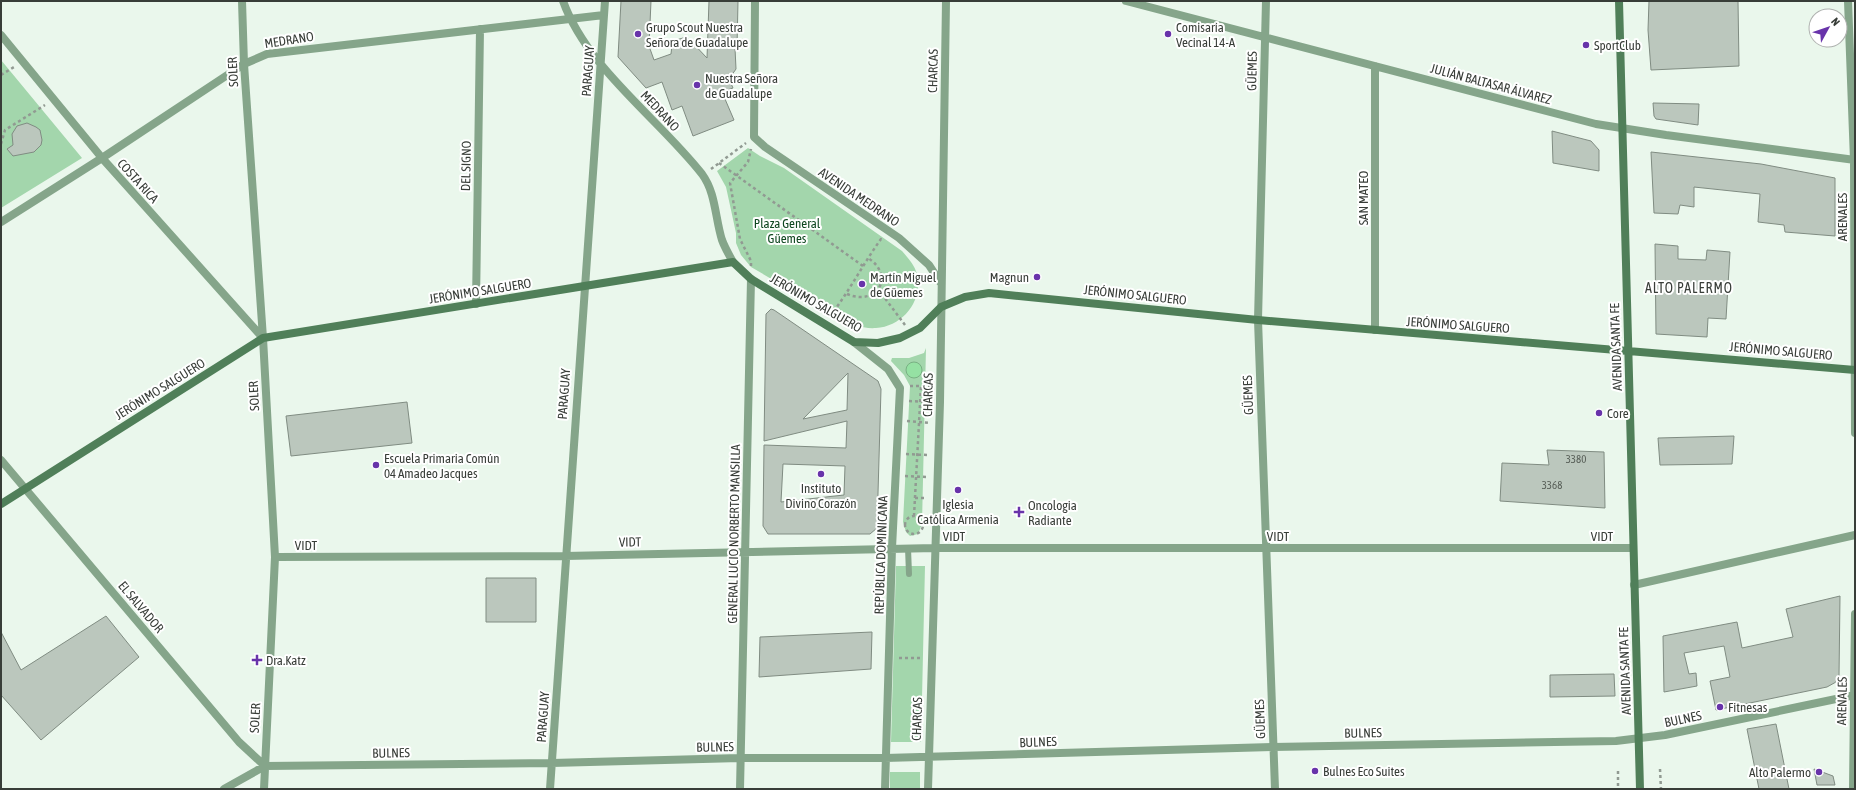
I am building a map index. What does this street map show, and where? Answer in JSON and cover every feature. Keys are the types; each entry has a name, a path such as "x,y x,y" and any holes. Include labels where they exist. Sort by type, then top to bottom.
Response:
{"street":[{"name":"SOLER","path":"242,1 244,64 263,338 275,557 264,789"},
{"name":"MEDRANO","path":"563,1 569,18 601,64 703,175"},
{"name":"PARAGUAY","path":"550,789 565,556 605,1"},
{"path":"754,137 755,1"},
{"name":"CHARCAS","path":"928,789 934,548 940,402 946,1"},
{"name":"JULIÁN BALTASAR ÁLVAREZ","path":"1126,1 1596,124 1854,160"},
{"name":"GÜEMES","path":"1266,1 1258,320 1274,789"},
{"name":"AVENIDA SANTA FE","path":"1619,1 1640,789"},
{"name":"ARENALES","path":"1848,1 1854,160 1855,433"},
{"name":"MEDRANO","path":"1,222 102,158 244,64 267,54 604,15"},
{"name":"DEL SIGNO","path":"476,304 480,29"},
{"name":"COSTA RICA","path":"1,35 102,158 263,338"},
{"name":"SAN MATEO","path":"1374,66 1375,330"},
{"name":"AVENIDA MEDRANO","path":"754,137 765,147 899,238 928,265 936,275 941,285"},
{"path":"703,175 715,203 722,240 733,262"},
{"name":"JERÓNIMO SALGUERO","path":"1,504 263,338 733,262 751,279 854,342 878,343 911,334 930,321 941,308 965,297 989,293 1258,320 1855,370"},
{"name":"GENERAL LUCIO NORBERTO MANSILLA","path":"740,789 751,279"},
{"path":"854,342 888,369 900,388"},
{"name":"REPÚBLICA DOMINICANA","path":"885,789 892,548 900,388"},
{"name":"EL SALVADOR","path":"1,460 239,742 265,766"},
{"path":"1634,585 1855,535"},
{"name":"VIDT","path":"275,557 565,556 892,548 1634,548"},
{"name":"ARENALES","path":"1853,789 1855,614"},
{"name":"BULNES","path":"224,789 265,766 552,763 740,758 885,758 1273,747 1616,741 1639,739 1854,695"}],"lane":[{"path":"908,548 909,574"}],"path":[{"path":"1,76 23,61"},
{"path":"1,144 5,130 41,109 54,98"},
{"path":"703,175 754,137"},
{"path":"751,279 751,261 740,239 730,183 748,162 754,137"},
{"path":"719,163 863,266"},
{"path":"824,324 847,294 868,258 882,239 892,246 899,238"},
{"path":"847,294 856,298 863,298 870,296 878,289 881,279 880,272 878,266 868,258"},
{"path":"878,289 911,334"},
{"path":"914,516 921,386"},
{"path":"900,388 921,386 940,387"},
{"path":"900,401 940,402"},
{"path":"899,421 939,423"},
{"path":"897,454 938,456"},
{"path":"896,476 937,477"},
{"path":"914,516 922,520 924,526 921,532 916,534 910,533 905,526 907,520 914,516"},
{"path":"889,658 931,658"},
{"path":"1660,769 1661,789"},
{"path":"1618,771 1618,789"}],"green space":[{"path":"1,60 82,158 1,208"},
{"name":"Plaza General Güemes","path":"748,148 784,168 902,251 914,267 917,274 918,284 914,302 902,317 895,323 886,326 876,328 861,327 838,318 751,267 741,255 736,243 736,233 726,187 717,171"},
{"path":"926,348 922,524 918,534 910,536 906,532 903,522 910,386 904,375 891,361 892,358 909,358 924,353"},
{"path":"896,566 925,566 921,742 891,742"},
{"path":"890,772 920,772 920,789 890,789"}],"shaded area":[{"path":"911,362 917,362 922,367 920,376 917,378 911,378 906,373 906,367"}],"building":[{"path":"621,1 651,1 649,46 654,60 671,54 672,45 676,40 683,38 689,39 707,58 709,1 738,1 737,48 735,48 736,69 729,79 733,88 722,92 734,120 693,136 682,106 672,110 662,82 646,88 618,57"},
{"path":"1649,1 1738,1 1739,66 1651,70 1648,30"},
{"path":"1653,103 1699,104 1698,125 1656,119 1654,116"},
{"path":"27,123 40,130 42,140 41,145 34,152 13,156 7,149 13,145 12,134 17,126"},
{"path":"1552,131 1591,141 1599,150 1599,171 1553,163"},
{"path":"1651,152 1761,164 1835,178 1835,236 1785,232 1784,225 1758,222 1760,194 1694,187 1694,207 1680,205 1678,214 1654,213"},
{"path":"1655,244 1678,246 1678,259 1706,260 1707,250 1730,252 1726,319 1708,318 1707,337 1656,334"},
{"name":"Instituto Divino Corazón","path":"771,309 774,310 878,381 881,389 877,528 870,534 768,534 763,526 764,445 846,448 847,421 764,441 766,314","holes":["848,373 847,410 803,419","783,464 845,466 844,495 781,502"]},
{"path":"407,402 412,443 291,456 286,416"},
{"path":"1734,436 1732,464 1660,465 1658,438"},
{"path":"1547,450 1604,452 1605,508 1500,501 1502,463 1549,465"},
{"path":"486,578 536,578 536,622 486,622"},
{"path":"1840,596 1839,676 1836,682 1827,687 1716,710 1710,681 1730,677 1724,646 1684,653 1689,674 1696,673 1697,686 1664,692 1663,636 1737,622 1742,648 1793,637 1786,609"},
{"path":"106,616 139,657 41,740 1,695 1,632 21,670"},
{"path":"872,632 871,669 759,677 760,637"},
{"path":"1614,674 1615,696 1550,697 1550,675"},
{"path":"1776,724 1789,789 1759,789 1747,729"},
{"path":"1814,769 1833,776 1835,785 1817,785"}],"place":[{"name":"Grupo Scout Nuestra Señora de Guadalupe","path":"638,34"},
{"name":"Comisaría Vecinal 14-A","path":"1168,34"},
{"name":"SportClub","path":"1586,45"},
{"name":"Nuestra Señora de Guadalupe","path":"697,85"},
{"name":"Magnun","path":"1037,277"},
{"name":"Martín Miguel de Güemes","path":"862,284"},
{"name":"Core","path":"1599,413"},
{"name":"Escuela Primaria Común 04 Amadeo Jacques","path":"376,465"},
{"name":"Instituto Divino Corazón","path":"821,474"},
{"name":"Iglesia Católica Armenia","path":"958,490"},
{"name":"Oncologia Radiante","path":"1019,512"},
{"name":"Dra.Katz","path":"257,660"},
{"name":"Fitnesas","path":"1720,707"},
{"name":"Bulnes Eco Suites","path":"1315,771"},
{"name":"Alto Palermo","path":"1819,772"}],"district":[{"name":"ALTO PALERMO","path":"1689,288"}]}
